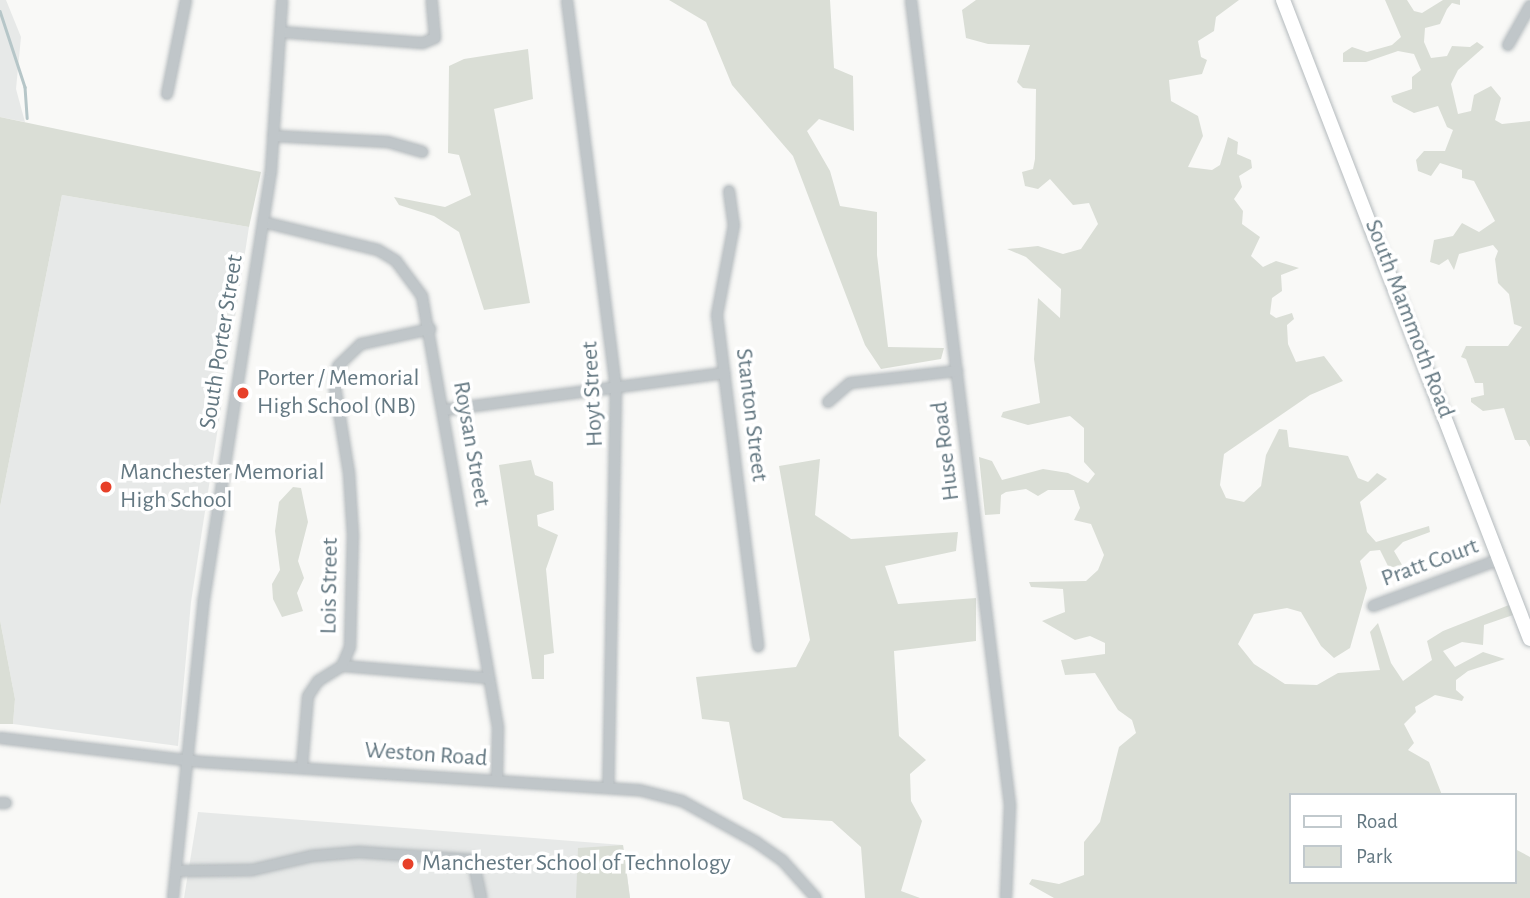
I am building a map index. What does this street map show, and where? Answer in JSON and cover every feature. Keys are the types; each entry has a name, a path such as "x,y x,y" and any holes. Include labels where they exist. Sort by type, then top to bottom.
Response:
{"main road":[{"name":"South Mammoth Road","path":"1283,0 1529,632"}],"street":[{"path":"167,94 186,0"},
{"name":"South Porter Street","path":"173,898 190,761 204,599 263,222 273,136 282,0"},
{"path":"280,32 423,43 435,38 432,0"},
{"name":"Hoyt Street","path":"568,0 616,387 608,788"},
{"name":"Huse Road","path":"911,0 1010,805 1006,898"},
{"path":"1508,45 1530,6"},
{"path":"273,136 388,142 423,152"},
{"name":"Stanton Street","path":"729,191 734,225 717,305 758,646"},
{"name":"Roysan Street","path":"263,222 358,243 396,261 422,296 444,410 499,738 497,780"},
{"name":"Lois Street","path":"302,767 308,696 318,681 342,666 350,647 353,536 335,377 344,356 361,344 430,330"},
{"path":"828,402 850,383 957,371"},
{"path":"444,410 725,373"},
{"name":"Pratt Court","path":"1373,606 1501,559"},
{"path":"342,666 489,678"},
{"name":"Weston Road","path":"0,738 190,761 608,788 661,795 701,810 782,860 816,898"},
{"path":"176,871 252,870 313,856 359,852 472,860 481,898"}],"shaded area":[{"path":"0,0 6,0 21,37 16,89 25,122 0,117"},
{"name":"Manchester Memorial High School","path":"62,195 249,227 191,602 178,746 13,724 15,699 0,620 0,507"},
{"name":"Manchester School of Technology","path":"198,812 623,845 630,898 184,898"}],"green space":[{"path":"669,0 830,0 834,68 853,76 854,131 819,119 807,131 830,171 840,206 877,212 877,255 888,347 944,348 941,359 881,369 865,345 793,156 732,85 706,22"},
{"path":"976,0 1239,0 1216,17 1214,31 1198,41 1201,57 1207,60 1202,74 1169,80 1171,101 1198,116 1203,136 1188,167 1212,170 1220,165 1228,137 1238,142 1237,154 1251,160 1252,168 1239,176 1242,187 1234,199 1243,211 1242,224 1260,237 1251,256 1263,267 1276,261 1299,268 1281,275 1282,291 1272,298 1270,314 1276,318 1292,313 1294,319 1287,325 1288,344 1296,362 1324,356 1343,381 1310,395 1224,454 1220,485 1226,498 1244,502 1261,486 1266,455 1279,429 1287,430 1289,447 1348,456 1358,478 1368,482 1377,473 1387,479 1360,502 1367,532 1376,542 1429,526 1430,532 1403,542 1394,551 1405,570 1388,566 1380,550 1370,551 1360,561 1367,588 1350,648 1334,658 1321,646 1301,612 1287,608 1254,614 1238,644 1254,664 1285,684 1317,685 1338,673 1380,670 1370,632 1378,623 1391,663 1403,681 1432,660 1427,641 1443,631 1509,605 1513,615 1484,625 1483,645 1462,642 1443,651 1455,667 1483,652 1505,659 1468,671 1456,680 1456,690 1464,697 1462,701 1435,695 1415,707 1416,712 1404,724 1414,743 1408,750 1429,762 1441,793 1288,793 1288,884 1516,884 1516,850 1530,857 1530,898 1054,898 1029,884 1032,879 1059,884 1084,875 1084,842 1100,822 1119,747 1136,733 1132,720 1118,710 1095,673 1065,675 1061,660 1105,654 1105,643 1090,636 1075,640 1042,621 1065,612 1063,589 1031,587 1029,582 1086,581 1098,570 1104,555 1091,524 1074,520 1080,508 1074,490 1048,490 1038,496 1026,489 1006,492 1001,495 1000,514 985,515 979,457 992,461 1002,480 1043,469 1068,473 1088,483 1095,474 1084,462 1084,428 1070,416 1028,425 1001,417 1003,412 1040,403 1034,359 1038,298 1060,318 1061,289 1026,257 1007,249 1038,246 1063,254 1081,249 1098,224 1089,203 1073,205 1050,179 1038,189 1025,186 1022,172 1033,169 1035,159 1036,89 1023,88 1017,82 1030,45 988,44 966,38 962,10"},
{"path":"1385,0 1407,0 1414,11 1422,13 1443,0 1460,0 1460,5 1452,3 1447,9 1440,24 1425,28 1424,42 1431,58 1447,56 1452,46 1470,47 1477,42 1484,47 1458,70 1451,84 1458,114 1471,111 1474,95 1491,86 1501,98 1495,120 1502,124 1530,121 1530,447 1526,440 1515,440 1504,408 1483,411 1471,402 1471,398 1484,395 1483,383 1475,383 1466,359 1461,357 1466,346 1508,346 1522,327 1514,324 1509,294 1498,283 1495,259 1498,251 1493,245 1459,254 1454,270 1448,259 1439,265 1430,262 1434,240 1453,236 1462,223 1479,232 1495,221 1474,181 1462,178 1462,170 1440,163 1431,176 1418,171 1416,160 1424,151 1445,151 1453,130 1447,127 1438,106 1414,113 1393,102 1391,96 1412,89 1412,77 1421,70 1414,54 1398,51 1366,62 1343,62 1343,53 1352,47 1367,52 1392,45 1401,37"},
{"path":"528,49 533,99 494,109 530,303 484,310 459,232 434,216 399,205 394,197 445,207 471,195 459,155 448,153 449,66 464,59"},
{"path":"0,117 261,172 249,227 62,195 0,507"},
{"path":"820,459 815,515 851,539 958,532 956,551 885,566 898,604 976,598 976,641 894,651 899,736 926,760 910,774 911,801 922,821 901,891 920,898 865,898 861,847 832,821 783,818 743,799 729,722 702,719 696,677 796,667 810,640 779,466"},
{"path":"531,460 535,475 553,482 554,510 537,515 538,526 558,535 546,569 554,653 544,655 544,679 532,679 499,465"},
{"path":"293,487 301,488 308,522 298,561 304,578 297,593 303,611 282,617 273,599 272,584 280,570 275,531 279,502"},
{"path":"0,620 15,699 13,724 0,724"},
{"path":"623,845 630,898 576,898 578,848"}],"waterway":[{"path":"0,11 25,87 27,118"}],"place":[{"name":"Porter / Memorial High School (NB)","path":"243,393"},
{"name":"Manchester Memorial High School","path":"106,487"},
{"name":"Manchester School of Technology","path":"408,864"}]}
